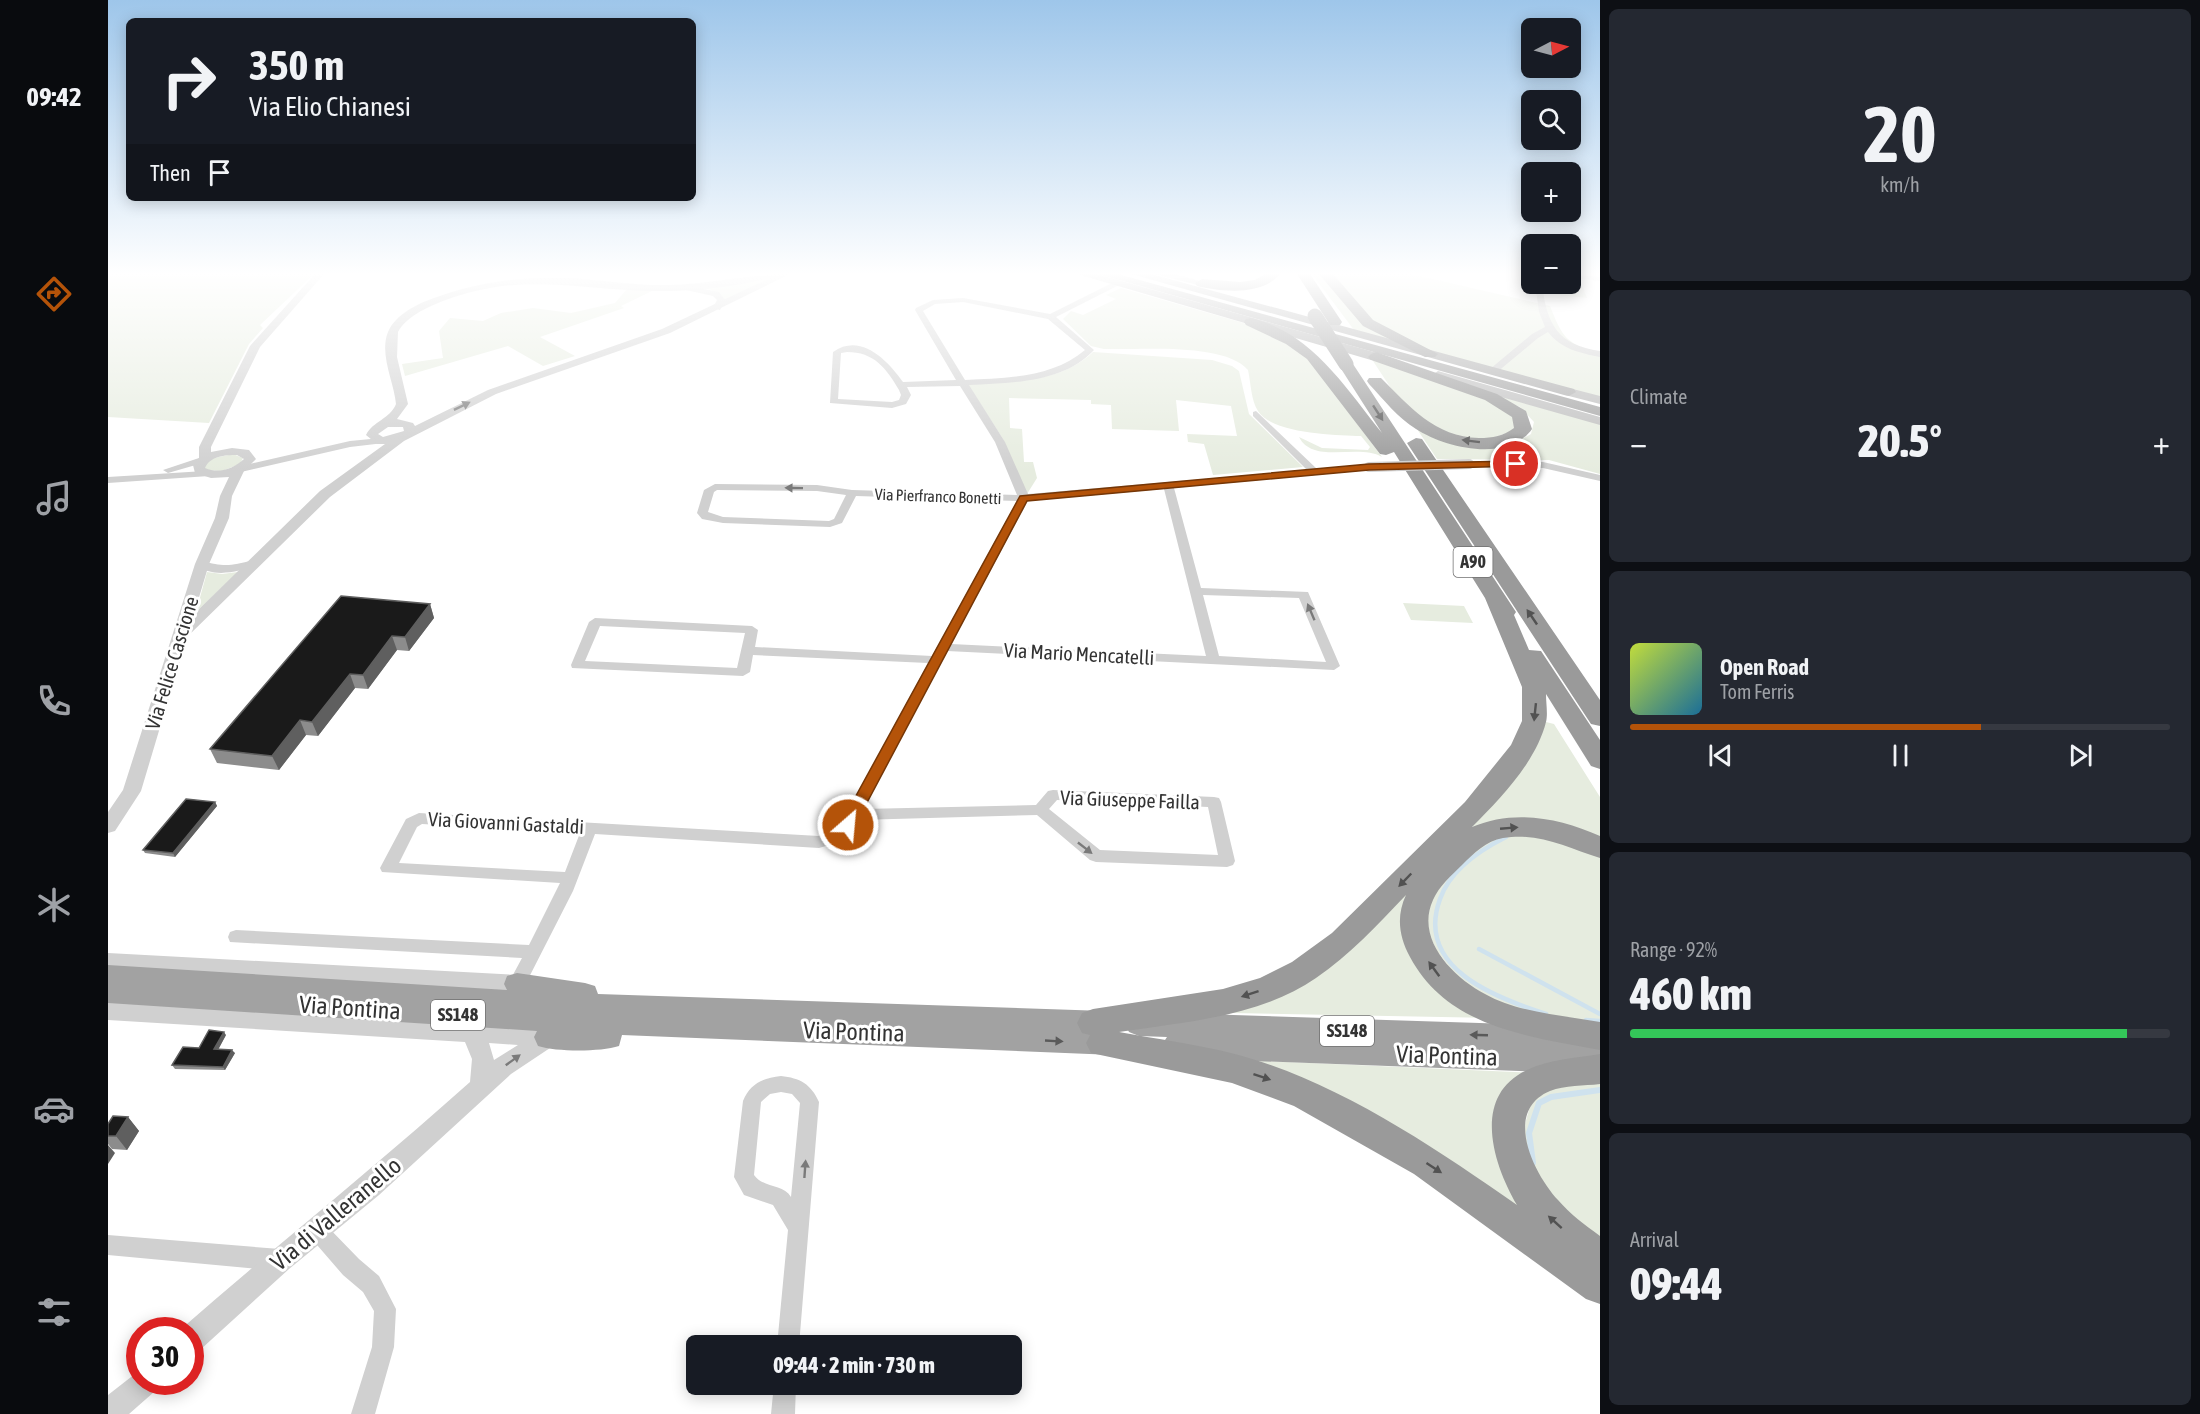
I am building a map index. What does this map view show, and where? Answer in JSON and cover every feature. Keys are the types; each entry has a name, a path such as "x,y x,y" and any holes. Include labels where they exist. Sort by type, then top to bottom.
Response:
{"highway":[{"path":"1289,340 1312,356 1371,433 1443,516"},
{"name":"A90","path":"1340,340 1362,362 1443,516 1600,760"},
{"path":"1341,340 1600,412"},
{"path":"1347,340 1600,407"},
{"name":"A90","path":"1347,340 1600,718"},
{"path":"1402,340 1430,354"},
{"path":"1362,362 1499,401 1520,415 1523,429 1512,437 1490,442 1463,440 1438,434 1415,421 1375,381"},
{"path":"1569,392 1600,401"},
{"path":"1098,1033 1223,1002 1268,988 1303,971 1343,941 1498,782 1523,747 1534,721 1534,687 1496,598"},
{"path":"1554,649 1600,695"},
{"path":"1600,848 1577,837 1546,829 1518,827 1490,831 1469,842 1438,872 1419,898 1414,916 1416,936 1424,955 1438,975 1466,999 1499,1014 1600,1037"},
{"name":"Via Pontina","path":"108,976 806,1022"},
{"path":"517,984 806,1022"},
{"name":"Via Pontina","path":"108,992 481,1017 806,1022 1098,1033 1600,1061"},
{"path":"548,1037 684,1036 806,1022"},
{"path":"1098,1033 1232,1068 1306,1095 1426,1162 1600,1285"},
{"name":"Via Pontina","path":"1098,1033 1600,1037"},
{"path":"1600,1069 1555,1076 1535,1082 1516,1101 1508,1119 1508,1133 1516,1165 1535,1200 1551,1219 1600,1260"}],"main road":[{"path":"1301,340 1362,362 1600,421"},
{"path":"1373,340 1569,392"}],"street":[{"path":"226,496 220,480 198,468 203,459 205,447 260,340"},
{"path":"375,456 378,435 399,411 402,404 392,352 393,340"},
{"path":"182,634 330,489 407,434 498,390 642,340"},
{"path":"853,815 1023,498 1000,442 935,340"},
{"path":"902,385 1043,374 1073,364 1090,350 1079,340"},
{"path":"1493,371 1530,340"},
{"path":"1562,340 1569,347 1600,354"},
{"path":"847,349 871,352 902,385 906,396 898,404 834,402 838,351 847,349"},
{"path":"1256,414 1315,472"},
{"path":"223,415 226,436 243,453"},
{"path":"109,480 207,474 240,469 323,451 406,424 411,428 407,434"},
{"path":"378,435 407,434"},
{"path":"109,480 169,470 220,453 275,457 302,455"},
{"name":"Via Felice Cascione","path":"108,826 132,791 202,564 222,518 226,496 240,469 249,461 243,453"},
{"name":"Via Pierfranco Bonetti","path":"852,493 838,521 830,524 723,520 706,517 702,513 709,490 712,488 817,488 852,493 1023,498 1369,467 1469,464 1543,465 1600,477"},
{"path":"1167,485 1213,657"},
{"path":"202,564 212,569 225,570 253,563"},
{"name":"Via Mario Mencatelli","path":"944,647 1332,662 1304,595 1196,591"},
{"path":"595,622 752,630 748,651 743,672 577,665 595,622"},
{"path":"748,651 938,660"},
{"name":"Via Giuseppe Failla","path":"853,815 1040,810 1096,856 1227,861 1214,802 1053,795 1040,810"},
{"name":"Via Giovanni Gastaldi","path":"570,878 388,868 411,823 417,818 819,842 834,839 844,831 853,815"},
{"path":"517,984 570,878 590,827"},
{"path":"236,937 533,952"},
{"name":"Via Pontina","path":"108,961 517,984"},
{"name":"Via Pontina","path":"108,1011 548,1037"},
{"path":"472,1034 480,1046 484,1059 480,1087"},
{"name":"Via di Valleranello","path":"204,1328 280,1260 318,1231 480,1087 511,1061 548,1037"},
{"path":"789,1335 810,1102 804,1091 797,1087 765,1086 758,1090 752,1101 744,1177 751,1188 780,1197 798,1227"},
{"path":"318,1231 351,1267 371,1284 385,1309 383,1347 363,1414"},
{"path":"108,1245 280,1260"},
{"path":"108,1414 129,1395"},
{"path":"783,1414 784,1395"}],"shaded area":[{"path":"108,340 253,340 209,423 108,417"},
{"path":"440,340 546,340 575,356 543,366 508,346 405,376 402,364 443,358"},
{"path":"1085,340 1279,340 1293,347 1311,362 1382,457 1372,453 1315,450 1299,437 1322,448 1368,450 1370,447 1361,436 1305,432 1265,419 1254,402 1248,370 1237,361 1202,351 1104,349 1091,346"},
{"path":"1391,340 1569,340 1580,347 1600,353 1600,397"},
{"path":"1093,352 1212,360 1232,366 1239,371 1249,414 1303,467 1213,475 1204,444 1188,442 1187,434 1237,436 1231,406 1176,400 1179,431 1112,429 1111,405 1091,404 1091,400 1009,398 1010,428 1022,429 1024,462 1033,462 1037,478 1027,494 1003,439 967,383 1034,379 1065,370"},
{"path":"1371,358 1488,398 1516,416 1519,429 1489,439 1455,437 1406,411"},
{"path":"1470,386 1600,423 1600,474 1549,460 1437,459 1417,429 1460,440 1489,444 1518,440 1531,434 1534,422 1520,407"},
{"path":"233,454 243,458 240,464 222,471 205,470 203,465 209,459"},
{"path":"207,572 222,574 238,572 196,612"},
{"path":"1403,603 1464,606 1473,623 1411,620"},
{"path":"1546,722 1554,724 1600,797 1600,837 1473,827 1472,823 1523,764"},
{"path":"1528,830 1600,852 1600,1021 1542,1020 1488,1001 1453,972 1437,951 1423,922 1424,907 1481,839"},
{"path":"1413,885 1406,919 1494,1018 1231,1013"},
{"path":"1244,1060 1535,1073 1506,1102 1556,1236"},
{"path":"1600,1079 1600,1247 1572,1226 1531,1167 1523,1131 1530,1106 1546,1087"}],"building":[{"path":"341,596 430,604 405,637 392,636 363,675 350,674 312,722 300,720 272,756 210,749"},
{"path":"186,799 215,802 173,853 143,850"},
{"path":"209,1030 224,1032 214,1049 232,1050 223,1067 172,1065 183,1047 199,1048"},
{"path":"113,1116 128,1117 116,1136 108,1136 108,1124"}],"waterway":[{"path":"1506,837 1467,862 1451,879 1440,899 1435,923 1439,943 1449,961 1464,976 1504,998 1546,1014"},
{"path":"1479,949 1600,1014"},
{"path":"1586,1020 1600,1021"},
{"path":"1533,1163 1529,1133 1539,1103 1551,1097 1600,1090"}],"route":[{"path":"848,825 902,720 940,656 1023,498 1369,467 1516,464"}]}
